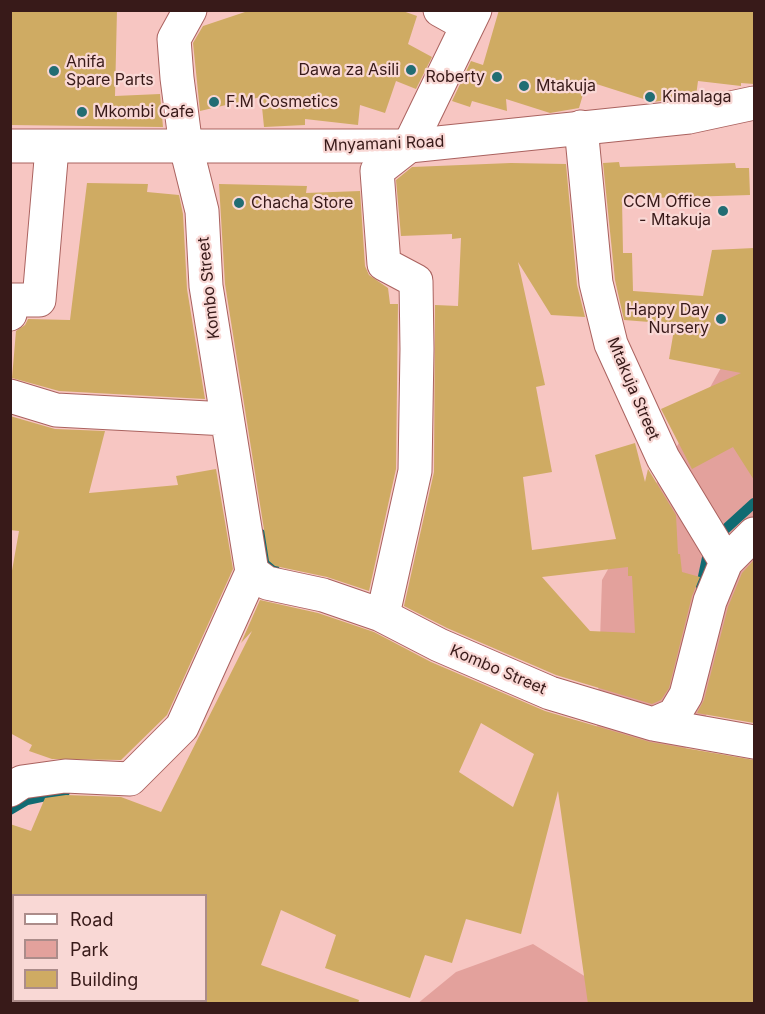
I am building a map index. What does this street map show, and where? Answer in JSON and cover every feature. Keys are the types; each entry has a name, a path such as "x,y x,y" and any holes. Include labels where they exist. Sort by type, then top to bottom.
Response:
{"street":[{"name":"Kombo Street","path":"190,10 174,39 186,147 202,212 206,286 252,572 267,583 323,595 381,615 438,645 550,693 653,724 754,742"},
{"path":"381,615 415,471 417,349 416,281 384,264 377,171 410,146 460,15"},
{"name":"Mnyamani Road","path":"10,146 52,148 410,146 689,117 754,103"},
{"name":"Mtakuja Street","path":"581,127 596,283 611,344 663,458 726,562"},
{"path":"10,314 11,300 39,300 52,148"},
{"path":"10,396 56,410 227,418"},
{"path":"653,724 674,715 686,694 710,601 726,562 754,534"},
{"path":"10,790 22,783 64,776 130,779 182,727 252,572"}],"green space":[{"path":"754,309 754,639 665,781 597,730 602,580"},
{"path":"533,944 586,977 654,1004 417,1004 456,972"}],"building":[{"path":"10,10 117,10 115,96 160,94 163,127 10,125"},
{"path":"251,10 400,10 417,16 408,44 432,57 416,89 396,81 385,113 360,105 358,125 305,119 305,125 264,127 261,97 200,111 193,43 203,26"},
{"path":"499,10 754,10 754,84 741,83 741,86 698,81 696,96 653,102 587,81 579,108 550,113 506,99 507,111 472,101 470,107 452,101 471,61 483,65"},
{"path":"619,162 620,167 735,163 736,168 749,168 750,195 622,199 623,253 632,253 633,291 703,296 712,250 754,248 754,480 733,447 692,469 661,409 741,373 669,359 675,324 624,320 615,280 603,163"},
{"path":"511,163 566,164 577,285 585,317 551,315 518,262 545,385 536,387 552,472 523,477 532,550 616,539 595,455 635,443 645,482 648,469 676,515 678,554 680,554 682,572 700,577 692,596 669,688 661,700 652,704 556,675 447,628 404,606 434,472 435,305 458,306 461,238 452,239 452,234 401,236 396,180 412,167","holes":["628,567 628,576 632,576 635,633 590,631 542,577"]},
{"path":"87,183 148,184 147,192 179,195 183,214 187,289 205,399 59,391 12,378 16,331 25,325 28,319 70,320"},
{"path":"219,184 307,186 306,193 360,191 365,266 369,275 388,288 390,304 398,304 396,469 369,591 327,577 275,566 269,561 225,284"},
{"path":"10,416 55,429 105,431 89,493 178,485 176,476 216,469 233,569 167,715 121,760 52,759 29,751 32,745 10,733 10,582 19,531 10,530"},
{"path":"754,560 754,723 697,713 704,700 728,607 742,573"},
{"path":"260,600 318,613 374,632 431,662 545,711 650,742 754,760 754,1004 588,1004 558,791 521,934 466,919 452,963 425,955 410,998 325,968 336,935 281,910 261,965 359,1000 358,1004 206,1004 207,894 12,894 10,896 10,824 31,831 45,798 66,795 121,797 161,812 252,631 241,643","holes":["481,723 534,754 513,807 459,772"]}],"waterway":[{"path":"720,534 754,503"},
{"path":"261,534 276,573 285,575"},
{"path":"701,586 709,548"},
{"path":"10,810 27,800 65,792"}],"place":[{"name":"Dawa za Asili","path":"411,70"},
{"name":"Anifa Spare Parts","path":"54,71"},
{"name":"Roberty","path":"497,77"},
{"name":"Mtakuja","path":"524,86"},
{"name":"Kimalaga","path":"650,97"},
{"name":"F.M Cosmetics","path":"214,102"},
{"name":"Mkombi Cafe","path":"82,112"},
{"name":"Chacha Store","path":"239,203"},
{"name":"CCM Office - Mtakuja","path":"723,211"},
{"name":"Happy Day Nursery","path":"721,319"}]}
